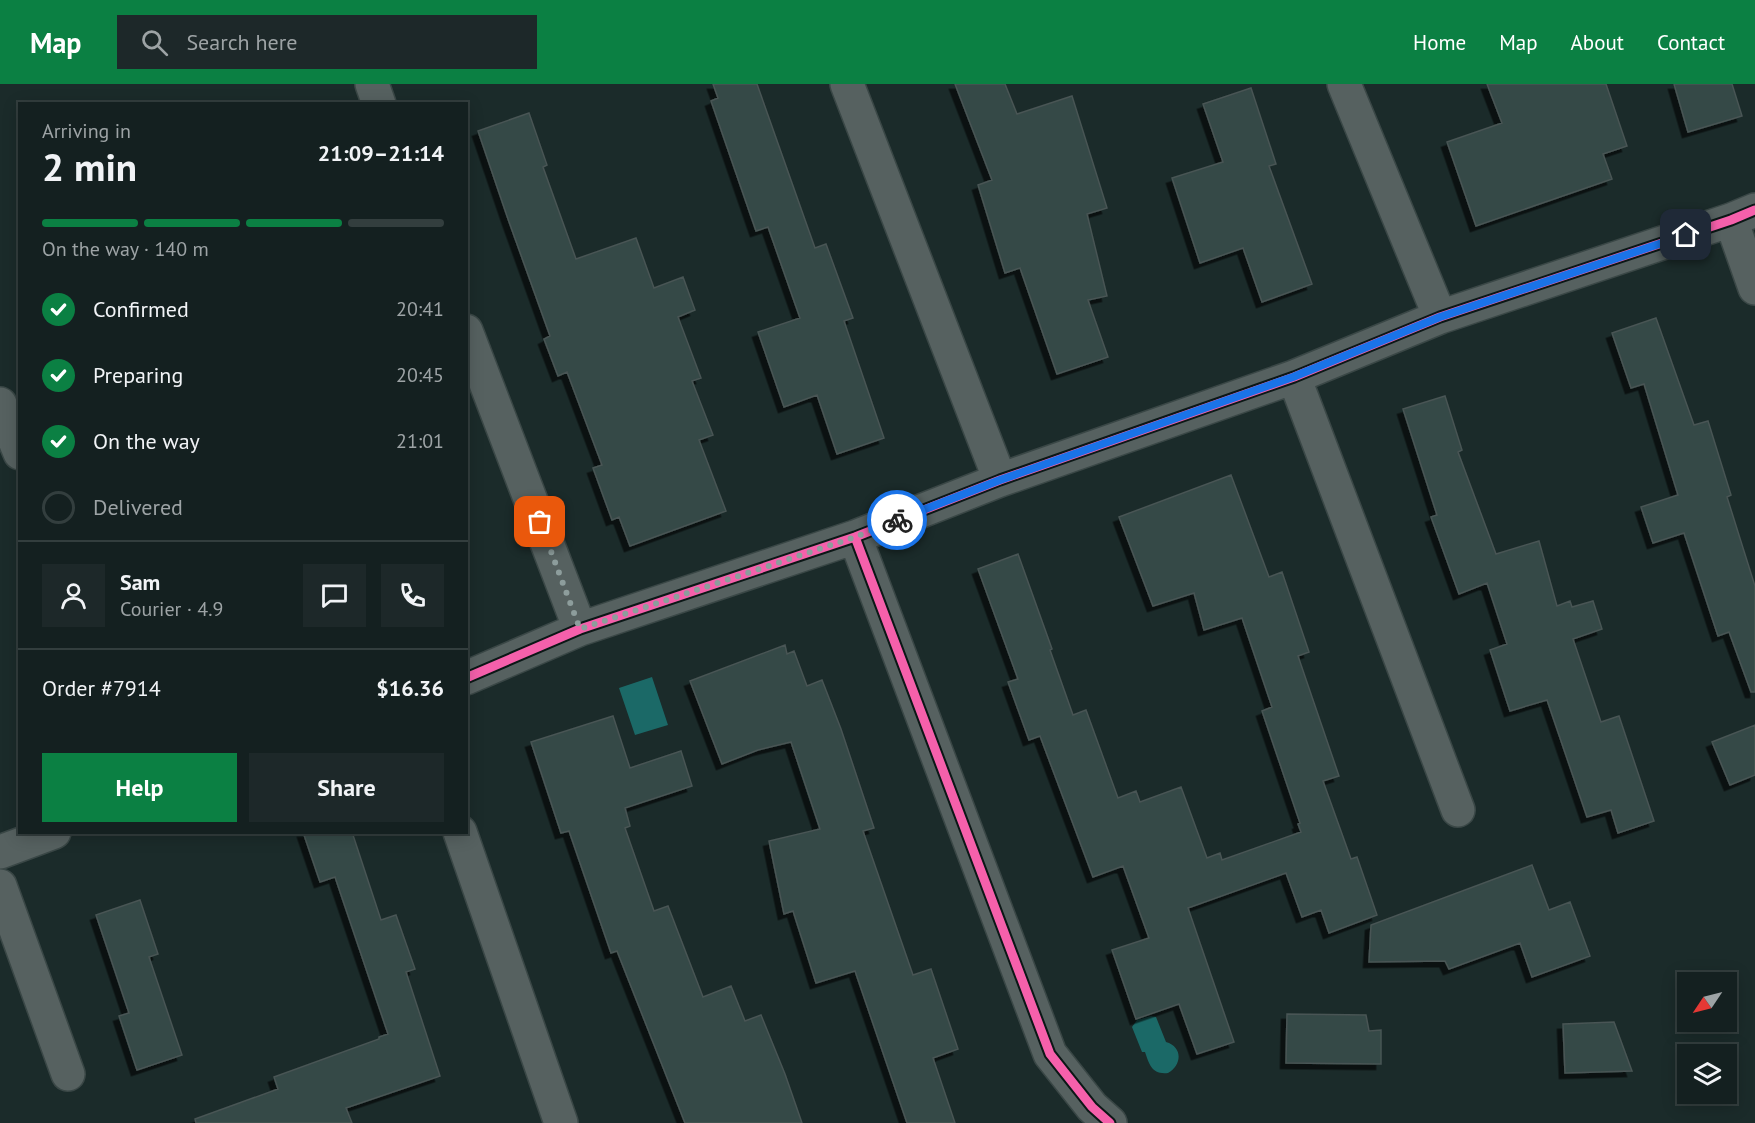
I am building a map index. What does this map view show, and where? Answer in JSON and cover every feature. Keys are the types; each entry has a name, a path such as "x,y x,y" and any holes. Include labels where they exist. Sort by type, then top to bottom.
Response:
{"street":[{"path":"372,84 378,102"},
{"path":"847,84 1000,480"},
{"path":"1344,84 1440,317"},
{"path":"468,677 580,629 855,537 1000,480 1293,377 1440,317 1743,215 1755,288"},
{"path":"468,336 580,629"},
{"path":"1293,377 1458,810"},
{"path":"0,404 18,448"},
{"path":"855,537 1050,1054 1092,1107 1110,1123"},
{"path":"0,852 49,834"},
{"path":"461,834 561,1123"},
{"path":"0,886 68,1074"}],"water":[{"path":"652,677 668,725 635,735 619,688"},
{"path":"1156,1017 1166,1042 1172,1044 1178,1052 1178,1061 1173,1070 1168,1073 1158,1072 1152,1068 1145,1052 1142,1052 1132,1027 1137,1020"}],"building":[{"path":"713,84 757,84 815,248 826,244 853,318 844,321 884,438 837,454 817,395 784,407 758,332 800,318 768,227 756,231 711,101 718,98"},
{"path":"955,84 1005,84 1017,114 1072,96 1107,208 1087,214 1107,296 1088,300 1108,357 1057,374 1020,268 1005,273 978,185 992,180"},
{"path":"1487,84 1606,84 1627,146 1603,154 1612,179 1476,226 1447,142 1502,123"},
{"path":"1674,84 1732,84 1742,116 1688,132"},
{"path":"1251,88 1276,164 1269,166 1312,284 1262,302 1243,248 1200,263 1172,178 1223,162 1203,104"},
{"path":"529,113 547,165 543,167 576,259 636,238 654,288 683,277 695,310 678,317 701,378 692,381 713,435 699,440 726,511 630,546 619,517 612,520 593,468 602,465 567,372 558,376 544,339 550,336 478,131"},
{"path":"1656,318 1694,425 1708,421 1731,495 1727,497 1755,586 1755,692 1751,692 1729,632 1718,636 1684,533 1653,543 1641,507 1678,495 1644,384 1631,388 1612,333"},
{"path":"1445,396 1462,450 1458,452 1496,554 1539,541 1557,606 1570,601 1572,607 1593,601 1602,629 1573,639 1601,722 1619,716 1654,821 1618,833 1611,810 1587,817 1547,700 1510,711 1490,650 1507,644 1487,583 1459,594 1431,517 1437,515 1403,409"},
{"path":"1231,475 1269,577 1282,572 1309,652 1298,656 1339,776 1323,781 1351,859 1357,857 1377,915 1329,933 1321,910 1302,917 1286,873 1188,908 1234,1042 1197,1054 1179,1004 1136,1019 1112,950 1149,938 1123,866 1093,877 1040,736 1029,740 1008,682 1018,679 978,569 1018,554 1073,715 1086,710 1118,798 1136,791 1140,802 1181,787 1207,858 1220,853 1222,860 1301,832 1298,824 1300,823 1262,711 1272,707 1242,618 1204,630 1194,593 1153,606 1119,517"},
{"path":"785,645 787,654 794,651 807,686 822,680 874,828 863,831 913,975 931,969 958,1049 933,1058 955,1123 907,1123 855,971 816,983 793,911 784,914 769,841 820,829 791,742 758,750 722,764 690,681"},
{"path":"613,716 630,768 681,751 692,786 625,808 630,826 625,828 654,911 668,906 703,997 731,986 745,1021 761,1015 802,1123 685,1123 617,951 611,953 569,831 561,833 531,742"},
{"path":"1755,725 1755,775 1730,785 1712,742"},
{"path":"304,834 353,834 381,920 396,915 415,969 406,972 440,1076 346,1108 352,1123 196,1123 195,1119 278,1089 274,1077 388,1034 335,877 320,882"},
{"path":"1532,865 1549,910 1570,902 1590,956 1532,977 1520,943 1449,969 1445,961 1369,962 1371,925"},
{"path":"140,900 158,954 149,957 182,1055 137,1070 119,1016 129,1013 96,915"},
{"path":"1287,1014 1366,1015 1369,1031 1381,1030 1381,1064 1286,1063"},
{"path":"1614,1022 1632,1071 1565,1073 1563,1024"}],"cycle path":[{"path":"468,677 580,629 855,537 1000,480 1294,377 1440,317 1755,210"},
{"path":"855,537 1050,1054 1092,1107 1110,1123"}],"way so far":[{"path":"540,522 580,629 855,537 897,520"}],"route":[{"path":"897,520 1000,480 1293,377 1440,317 1686,235"}]}
